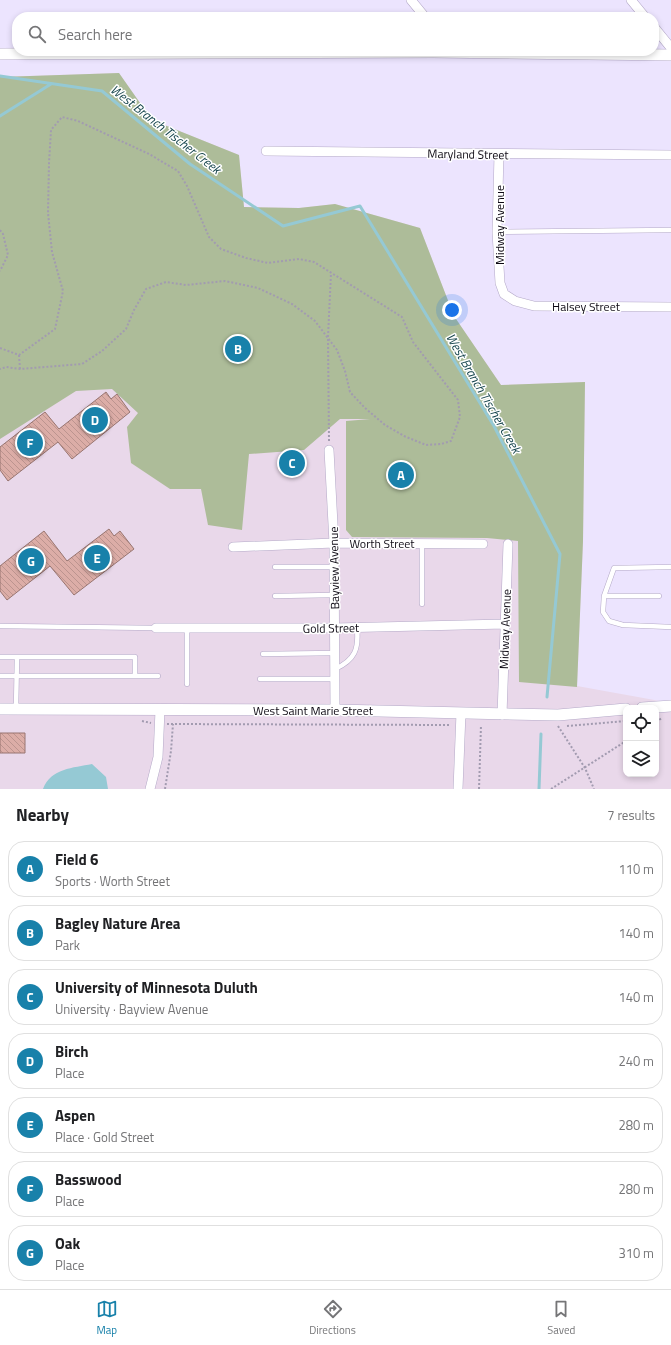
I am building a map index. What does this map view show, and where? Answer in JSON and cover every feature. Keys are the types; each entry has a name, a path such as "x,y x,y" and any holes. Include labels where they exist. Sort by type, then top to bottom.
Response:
{"street":[{"path":"411,0 421,12"},
{"path":"631,0 641,12"},
{"path":"659,33 671,48"},
{"path":"0,54 12,54"},
{"path":"659,55 671,55"},
{"name":"Maryland Street","path":"266,151 671,156"},
{"name":"Midway Avenue","path":"500,154 497,232 500,283 504,294"},
{"name":"Halsey Street","path":"504,294 515,301 534,306 671,306"},
{"name":"Bayview Avenue","path":"329,450 334,543 335,710"},
{"name":"Worth Street","path":"233,547 334,543 483,544"},
{"name":"Midway Avenue","path":"502,715 508,544"},
{"name":"Gold Street","path":"156,628 358,628 505,624"},
{"path":"659,707 671,706"},
{"name":"West Saint Marie Street","path":"0,709 335,710 502,715 558,715 623,709"},
{"path":"150,789 158,757 160,710"},
{"path":"458,789 461,713"}],"lane":[{"path":"497,232 671,230"},
{"path":"422,543 422,604"},
{"path":"275,567 334,567"},
{"path":"671,567 614,568 604,596 603,612 609,621 623,625 671,627"},
{"path":"275,596 334,595"},
{"path":"604,596 660,596"},
{"path":"0,626 156,628"},
{"path":"187,628 187,684"},
{"path":"260,679 335,674 353,656 357,648 358,628"},
{"path":"263,654 335,653"},
{"path":"0,656 135,656 135,676"},
{"path":"16,709 17,656"},
{"path":"0,676 158,676"}],"path":[{"path":"0,369 6,367 20,369 82,364 102,351 126,330 134,310 146,289 166,282 186,285 225,281 258,288 298,308 315,321 337,350 345,371 350,392 380,421 404,436 426,445 441,444 451,441 460,417 458,400 414,342 402,317 314,262 299,259 268,263 246,258 221,249 209,237 187,186 178,171 149,154 78,121 62,117 51,130 48,213 52,252 63,291 55,329 19,355"},
{"path":"0,230 3,234 8,254 0,271"},
{"path":"329,450 328,337 331,273"},
{"path":"0,348 19,355"},
{"path":"19,355 20,369"},
{"path":"140,720 159,724 486,725"},
{"path":"594,789 585,768 558,726 597,725 623,722"},
{"path":"165,789 174,724"},
{"path":"479,789 481,725"},
{"path":"552,789 623,743"}],"shaded area":[{"path":"119,73 152,120 239,155 244,207 299,208 335,204 420,228 454,316 501,385 585,382 583,541 577,686 671,703 671,789 0,789 0,77"},
{"path":"119,73 152,120 239,155 244,207 299,208 335,204 420,228 454,316 501,385 585,382 583,541 577,687 519,682 518,541 487,538 352,537 346,530 346,421 370,419 340,419 304,450 249,454 242,530 208,525 201,489 170,489 131,463 127,427 138,413 112,389 76,391 0,439 0,77"},
{"path":"92,764 106,777 108,789 43,789 51,777 57,773 70,768"}],"building":[{"path":"106,392 111,399 117,394 130,412 72,459 58,442 8,481 0,470 0,447 45,412 59,429"},
{"path":"109,529 114,536 120,531 134,549 74,595 50,566 7,600 0,591 0,566 44,531 67,561"},
{"path":"0,733 25,733 25,753 0,753"}],"waterway":[{"name":"West Branch Tischer Creek","path":"0,76 102,91 190,164 283,226 360,206 494,426 560,554 547,697"},
{"path":"0,116 51,84"},
{"name":"West Branch Tischer Creek","path":"539,789 541,734"}],"place":[{"name":"Bagley Nature Area","path":"238,349"},
{"name":"Birch","path":"95,420"},
{"name":"Basswood","path":"30,443"},
{"name":"University of Minnesota Duluth","path":"292,463"},
{"name":"Field 6","path":"401,475"},
{"name":"Aspen","path":"97,558"},
{"name":"Oak","path":"31,561"}]}
